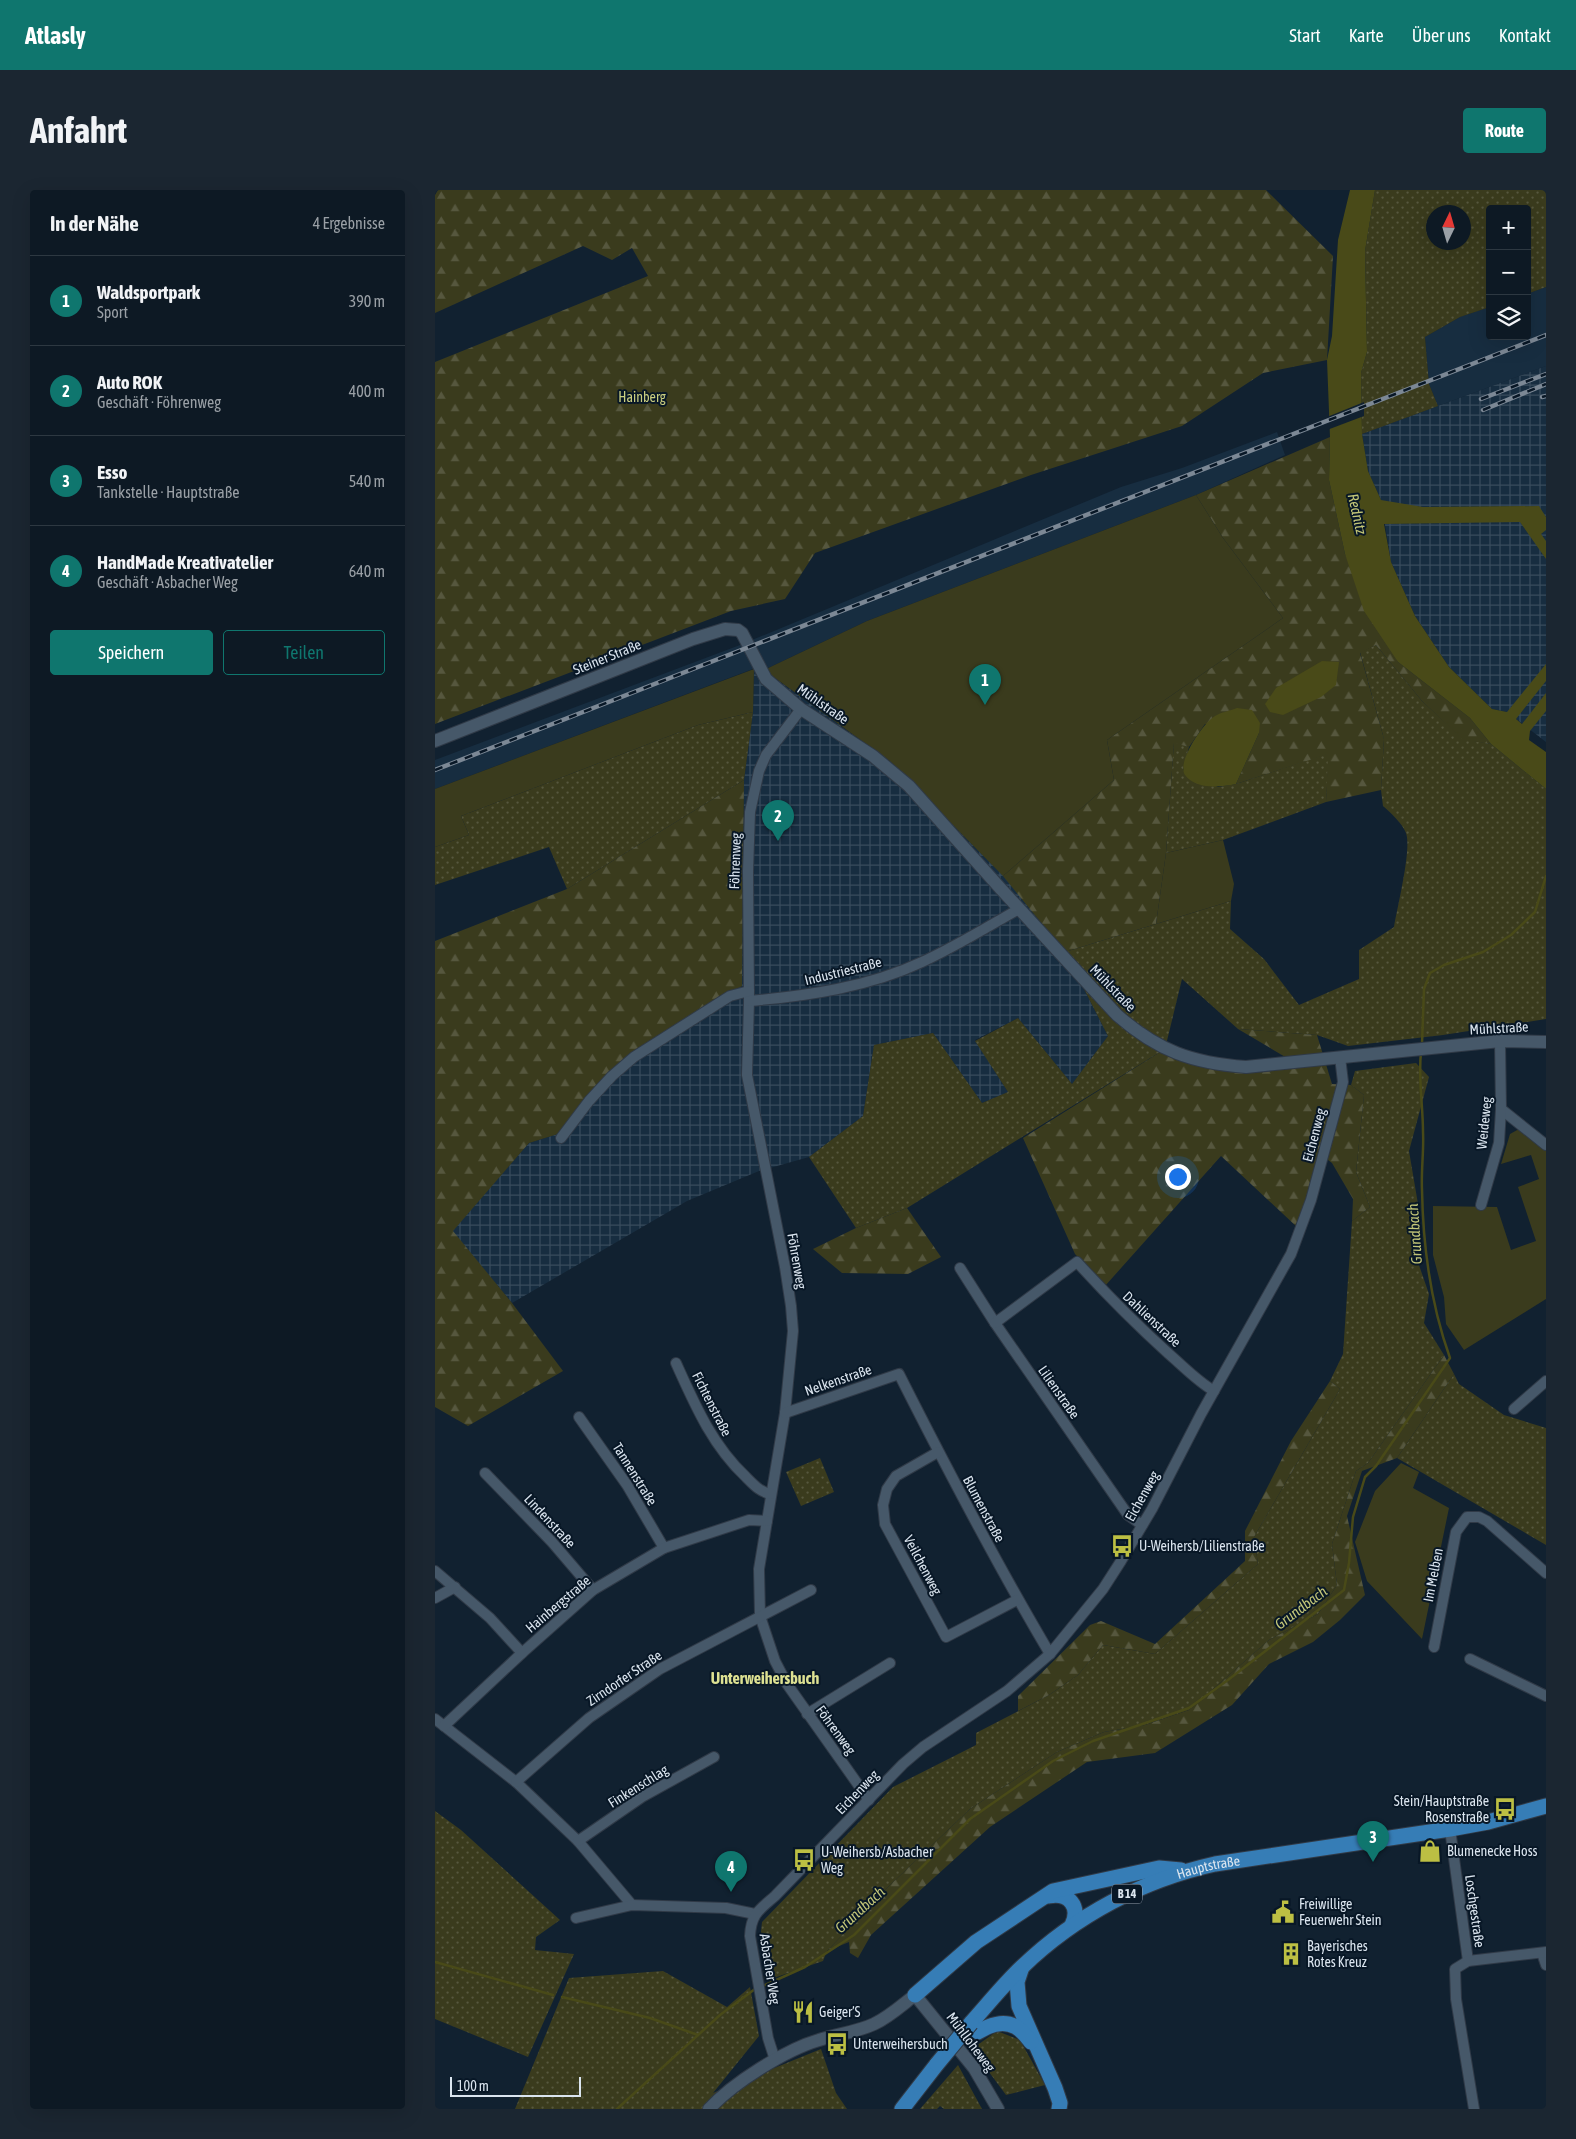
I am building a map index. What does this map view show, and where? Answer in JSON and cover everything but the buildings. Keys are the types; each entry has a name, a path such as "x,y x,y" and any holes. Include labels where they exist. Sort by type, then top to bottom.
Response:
{"main road":[{"name":"Hauptstraße","path":"902,2109 937,2064 975,2027 1022,1967 1072,1925 1115,1899 1187,1870 1246,1858 1450,1829 1488,1822 1546,1806"},
{"path":"915,1995 976,1942 1053,1891 1159,1868 1187,1870"},
{"path":"1041,1898 1054,1895 1069,1899 1076,1910 1072,1925"},
{"path":"1022,1967 1016,1993 1019,2006 1055,2088 1060,2103 1059,2109"},
{"path":"975,2027 1001,2023 1016,2027 1035,2046"}],"street":[{"name":"Steiner Straße","path":"435,741 693,639 725,629 738,630 747,638 766,679"},
{"name":"Mühlstraße","path":"766,679 801,709 873,756 909,786 1019,910 1117,1015 1153,1042 1190,1058 1214,1065 1246,1067 1433,1047 1501,1042 1546,1042"},
{"name":"Föhrenweg","path":"801,709 767,755 759,771 750,812 747,1075 791,1306 793,1331 785,1413 759,1580 761,1616 775,1661 787,1684 869,1800"},
{"name":"Industriestraße","path":"561,1138 589,1101 612,1076 634,1057 730,996 791,998 870,982 922,963 1019,910"},
{"name":"Weideweg","path":"1481,1205 1499,1143 1501,1042"},
{"name":"Eichenweg","path":"755,1914 903,1764 923,1747 1007,1691 1049,1654 1103,1589 1142,1525 1291,1254 1301,1232 1343,1082 1340,1057"},
{"path":"1501,1109 1546,1145"},
{"name":"Dahlienstraße","path":"995,1323 1077,1262 1153,1340 1203,1384 1214,1391"},
{"name":"Lilienstraße","path":"960,1268 995,1323 1128,1515 1142,1525"},
{"name":"Fichtenstraße","path":"676,1363 705,1425 720,1450 762,1493 771,1494"},
{"name":"Nelkenstraße","path":"785,1413 899,1374"},
{"name":"Blumenstraße","path":"899,1374 938,1452 1017,1600 1049,1654"},
{"path":"1514,1409 1546,1381"},
{"name":"Tannenstraße","path":"579,1417 627,1485 664,1548"},
{"name":"Veilchenweg","path":"938,1452 900,1472 887,1489 883,1501 883,1516 891,1534 946,1637 1017,1600"},
{"name":"Lindenstraße","path":"485,1473 552,1542 593,1590"},
{"name":"Im Melben","path":"1434,1647 1456,1532 1463,1520 1472,1516 1487,1521 1546,1573"},
{"name":"Hainbergstraße","path":"445,1726 522,1653 593,1590 664,1548 749,1520 767,1521"},
{"path":"435,1571 490,1618 522,1653"},
{"path":"435,1598 455,1587"},
{"name":"Zirndorfer Straße","path":"517,1782 589,1718 660,1669 811,1590"},
{"path":"1470,1659 1546,1696"},
{"path":"807,1714 890,1663"},
{"path":"435,1719 517,1782 578,1842 632,1905"},
{"name":"Finkenschlag","path":"578,1842 642,1797 714,1757"},
{"name":"Loschgestraße","path":"1450,1829 1468,1961 1455,1969 1456,1999 1474,2109"},
{"path":"576,1918 632,1905 726,1908 755,1914"},
{"name":"Asbacher Weg","path":"755,1914 750,1936 768,2038 775,2060"},
{"path":"1468,1961 1544,1952 1546,1965"},
{"path":"709,2109 719,2098 775,2060 818,2040 875,2024 915,1995"},
{"name":"Mühlloheweg","path":"915,1995 974,2068 998,2109"}],"shaded area":[{"path":"1546,287 1546,366 1438,406 1429,384 1425,337 1460,317 1486,308 1486,340 1531,340 1531,293"},
{"path":"1546,366 1546,742 1507,712 1492,709 1449,667 1415,616 1391,562 1381,500 1368,471 1362,434"},
{"path":"1277,432 1285,455 1196,495 867,621 764,670 753,669 435,789 435,760 740,645 1121,487 1182,468"},
{"path":"754,669 764,670 891,762 1003,875 1065,952 1108,1036 1072,1084 1018,1018 975,1040 1008,1092 982,1103 933,1033 874,1045 863,1116 809,1157 759,1171 687,1201 512,1303 452,1231 529,1143 561,1133 605,1076 654,1038 742,986 744,780 753,712"}],"green space":[{"name":"Hainberg","path":"438,190 1266,190 1333,256 1327,360 1263,373 1182,426 1031,475 815,553 785,599 731,611 435,724 435,362 648,276 632,248 612,260 583,246 435,313 435,195"},
{"path":"1375,190 1546,190 1546,287 1531,293 1531,205 1486,205 1486,308 1460,317 1425,337 1429,384 1438,406 1362,434 1361,373 1367,352 1365,251"},
{"path":"1330,437 1329,480 1345,554 1398,662 1470,718 1491,744 1463,740 1422,701 1376,645 1360,653 1384,739 1381,790 1326,802 1328,754 1236,784 1259,733 1205,724 1189,747 1174,743 1166,853 1156,924 1065,952 1003,876 1114,780 1107,740 1283,618 1223,538 1196,495"},
{"path":"1196,495 1223,538 1283,618 1107,740 1114,780 1003,876 891,762 764,670 867,621"},
{"path":"1376,645 1422,701 1463,739 1491,744 1546,789 1546,1019 1443,1035 1348,1046 1317,1035 1238,1029 1182,979 1165,1049 907,1208 856,1228 809,1157 863,1116 874,1045 933,1033 982,1103 1008,1092 975,1041 1018,1018 1072,1084 1108,1036 1065,952 1231,901 1230,929 1264,959 1299,1005 1359,979 1359,950 1394,927 1407,852 1404,829 1396,818 1383,806 1381,790 1384,739 1360,652"},
{"path":"754,669 753,712 698,725 461,816 469,835 435,847 435,789"},
{"path":"753,712 744,780 567,889 549,847 435,885 435,847 469,835 461,816 698,725"},
{"path":"1174,742 1189,747 1183,770 1218,787 1236,784 1329,753 1326,802 1223,840 1166,853"},
{"path":"744,780 742,986 654,1038 605,1076 561,1133 529,1143 453,1231 512,1303 563,1371 468,1426 435,1407 435,941 567,889"},
{"path":"1223,840 1234,884 1231,901 1156,924 1166,853"},
{"path":"1238,1029 1317,1035 1332,1084 1351,1085 1364,1095 1356,1172 1370,1207 1352,1221 1353,1199 1332,1163 1320,1154 1297,1227 1221,1156 1105,1286 1075,1254 1023,1138 1165,1049 1244,1065 1287,1058"},
{"path":"1416,1063 1429,1077 1409,1151 1419,1210 1412,1245 1429,1294 1424,1323 1444,1355 1368,1463 1356,1471 1332,1544 1337,1585 1318,1614 1269,1640 1189,1710 1145,1725 1104,1732 1057,1752 970,1809 888,1887 827,1951 823,1961 765,1981 760,1941 762,1922 893,1787 976,1745 976,1733 1049,1695 1078,1675 1103,1645 1155,1654 1258,1564 1254,1537 1340,1389 1330,1381 1343,1354 1352,1221 1370,1207 1356,1172 1364,1095 1351,1085 1355,1071"},
{"path":"1519,1129 1546,1151 1546,1299 1464,1350 1446,1324 1444,1297 1433,1255 1433,1206 1497,1207 1511,1250 1536,1241 1518,1187 1539,1179 1531,1155 1501,1164 1510,1134"},
{"path":"907,1208 941,1257 908,1274 842,1273 813,1249 856,1228"},
{"path":"1444,1355 1454,1374 1397,1458 1362,1471 1347,1516 1365,1595 1340,1620 1313,1642 1269,1664 1232,1705 1155,1753 1087,1762 990,1827 871,1935 858,1958 850,1953 849,1942 827,1951 888,1887 970,1809 1057,1752 1104,1732 1145,1725 1189,1710 1269,1640 1318,1614 1337,1585 1332,1544 1356,1471 1368,1463"},
{"path":"1454,1374 1459,1384 1504,1415 1546,1428 1546,1545 1397,1458"},
{"path":"1330,1381 1340,1389 1254,1537 1258,1564 1155,1654 1103,1645 1078,1675 1049,1695 1018,1711 1018,1696 1090,1625 1101,1621 1155,1644 1245,1561 1245,1531 1291,1441"},
{"path":"820,1458 834,1492 801,1506 786,1472"},
{"path":"1401,1463 1419,1472 1413,1488 1449,1508 1422,1639 1367,1581 1355,1542 1375,1491"},
{"path":"435,1811 461,1830 560,1920 536,1937 535,1950 574,1954 528,2057 435,2019"},
{"path":"663,1971 727,2007 750,1987 759,2036 713,2093 821,2049 836,2093 847,2109 515,2109 569,1978"},
{"path":"997,2031 1020,2040 1045,2085 1006,2095 972,2049"},
{"path":"958,2065 982,2109 944,2109 940,2106 937,2109 920,2109"}],"water":[{"name":"Rednitz","path":"1350,190 1375,190 1365,251 1367,352 1361,373 1362,434 1368,471 1381,500 1423,507 1539,506 1546,517 1546,530 1541,534 1546,541 1546,559 1520,522 1384,524 1391,562 1415,616 1449,667 1492,709 1507,712 1546,664 1546,681 1516,719 1522,724 1546,693 1546,711 1530,731 1529,740 1546,752 1546,789 1491,744 1470,718 1398,662 1364,611 1345,554 1329,480 1330,437 1327,360 1332,336 1338,240"},
{"path":"1322,661 1339,662 1336,685 1321,697 1283,715 1270,712 1265,704 1276,688"},
{"path":"1237,708 1252,710 1260,723 1259,733 1236,784 1209,786 1190,780 1185,775 1183,769 1184,761 1198,734 1215,716"}],"pier":[{"path":"1364,402 1364,416 1327,430 1327,417"}],"waterway":[{"name":"Grundbach","path":"1422,1044 1424,989 1430,973 1444,965 1483,952 1511,935 1535,912 1546,876"},
{"name":"Grundbach","path":"763,1986 805,1967 854,1935 970,1819 1053,1761 1093,1741 1189,1708 1344,1590 1349,1563 1353,1517 1365,1477 1376,1466 1450,1358 1433,1296 1426,1254 1422,1183 1421,1052"},
{"path":"435,1962 553,1995"},
{"name":"Grundbach","path":"617,2109 720,2015 755,1989"},
{"path":"562,1997 650,2018 698,2035"}],"railway":[{"path":"435,770 1546,335"},
{"path":"1481,399 1546,374"},
{"path":"1483,410 1546,384"},
{"path":"1542,397 1546,396"}],"place":[{"name":"Waldsportpark","path":"985,705"},
{"name":"Auto ROK","path":"778,841"},
{"name":"U-Weihersb/Lilienstraße","path":"1122,1546"},
{"name":"Stein/Hauptstraße Rosenstraße","path":"1505,1809"},
{"name":"Blumenecke Hoss","path":"1430,1851"},
{"name":"U-Weihersb/Asbacher Weg","path":"804,1860"},
{"name":"Esso","path":"1373,1862"},
{"name":"HandMade Kreativatelier","path":"731,1892"},
{"name":"Freiwillige Feuerwehr Stein","path":"1283,1912"},
{"name":"Bayerisches Rotes Kreuz","path":"1291,1954"},
{"name":"Geiger’S","path":"803,2012"},
{"name":"Unterweihersbuch","path":"837,2044"}],"district":[{"name":"Unterweihersbuch","path":"765,1678"}]}
